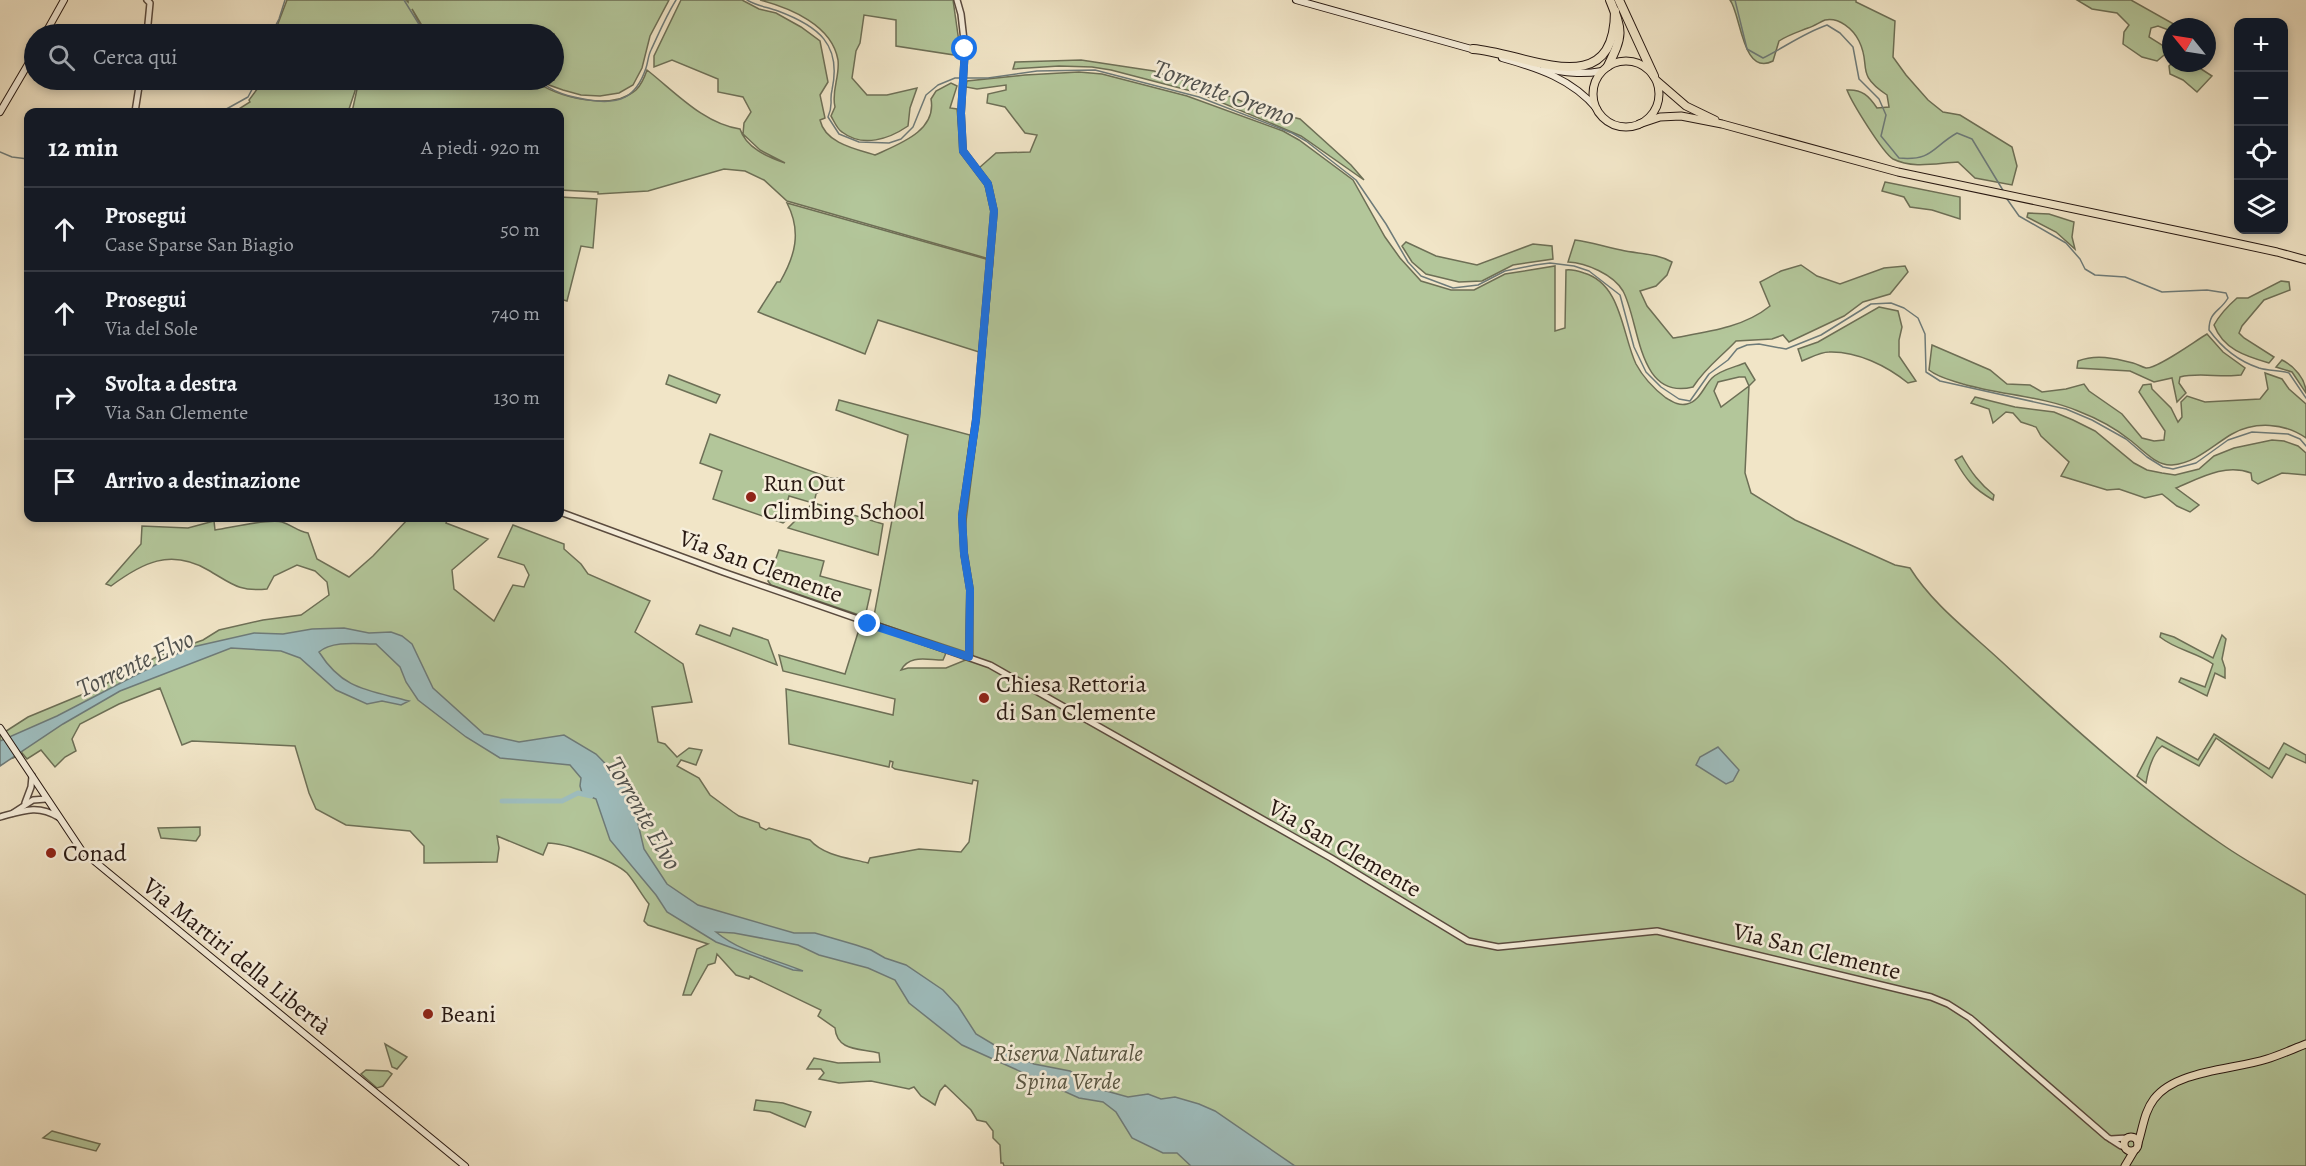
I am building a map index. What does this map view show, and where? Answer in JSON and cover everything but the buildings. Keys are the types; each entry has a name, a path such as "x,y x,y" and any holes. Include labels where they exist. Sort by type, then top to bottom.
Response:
{"highway":[{"path":"1605,68 1619,44 1621,33 1620,24 1610,0"},
{"path":"1619,0 1655,78"},
{"path":"1473,49 1494,51 1555,67 1571,69 1587,66 1610,44 1615,29 1615,11"}],"main road":[{"path":"51,24 64,0"},
{"path":"1296,0 1569,74 1590,73 1616,62 1633,61 1641,64 1669,93 1686,106 1722,124"},
{"path":"1515,61 1568,82 1585,95 1602,116 1615,125 1631,126 1660,117 1681,116 1722,124 1898,172 2306,260"},
{"path":"1597,109 1593,93 1598,77 1605,68"},
{"path":"0,112 24,71"},
{"path":"1639,124 1657,106 1659,89 1655,78"},
{"name":"Via Martiri della Libertà","path":"0,728 76,845 110,876 253,990 465,1166"},
{"path":"2128,1144 2138,1143 2145,1115 2153,1100 2166,1086 2180,1080 2266,1060 2306,1044"},
{"path":"2126,1164 2128,1144 2142,1130"}],"street":[{"path":"147,0 151,8 149,24"},
{"path":"957,0 965,49 961,113 963,151 988,184 994,211 976,420 962,516 964,554 970,590 969,657"},
{"path":"136,108 138,90"},
{"name":"Via San Clemente","path":"564,513 784,594 969,657 1019,681 1332,858 1468,941 1498,946 1657,931 1931,997 1948,1004 1970,1018 2111,1139 2121,1146 2128,1144"},
{"path":"25,803 32,776"},
{"path":"12,814 25,803 46,799"},
{"path":"37,809 46,799"},
{"path":"0,817 37,809 46,810 58,817"}],"green space":[{"path":"287,0 406,0 408,2 408,0 669,0 650,36 642,68 633,85 619,93 600,96 581,95 563,90 564,24 421,24 412,9 420,24 278,24"},
{"name":"Riserva Naturale Spina Verde","path":"681,0 742,0 759,9 776,13 820,41 828,82 820,95 825,118 820,120 828,134 842,144 875,155 905,141 922,128 928,120 931,99 936,91 951,83 957,86 950,108 957,109 961,151 982,179 987,190 992,190 990,182 979,168 996,153 1030,152 1037,135 1025,133 1005,107 987,103 988,94 1006,90 1006,85 977,89 966,87 967,81 1079,72 1102,74 1187,96 1283,131 1299,140 1353,180 1385,237 1421,281 1451,290 1474,290 1505,274 1555,266 1555,331 1565,328 1566,270 1580,272 1597,279 1613,299 1639,369 1653,387 1666,398 1681,404 1687,404 1699,397 1715,375 1745,363 1755,380 1749,386 1745,473 1751,493 1795,520 1895,565 1910,568 1953,618 2135,779 2230,850 2306,895 2306,1166 1004,1166 1001,1163 1000,1145 993,1138 993,1131 986,1122 977,1120 971,1110 945,1085 935,1105 921,1096 914,1087 909,1089 871,1081 839,1083 819,1079 824,1073 821,1069 807,1069 814,1058 838,1063 880,1062 879,1053 845,1045 837,1036 835,1028 818,1016 821,1010 750,976 749,979 736,975 717,954 715,963 708,965 691,995 683,995 697,949 708,944 648,925 644,921 649,904 627,873 612,863 566,846 548,843 543,855 497,836 499,848 497,862 424,863 424,846 410,831 346,825 316,809 295,746 192,741 182,745 160,688 119,704 80,724 72,739 76,751 65,757 55,767 41,750 27,759 22,753 0,761 0,735 28,717 98,688 158,656 203,640 219,630 263,620 301,615 329,595 327,582 315,571 297,565 274,576 267,589 257,590 229,583 194,563 169,559 145,565 111,586 106,584 141,544 142,526 188,528 214,522 215,530 259,522 282,522 308,533 317,559 349,577 405,522 446,522 488,539 452,570 454,589 494,621 513,585 524,587 529,575 524,565 498,557 513,525 564,544 564,549 581,564 588,574 650,601 635,632 683,664 692,702 652,707 658,742 665,744 677,757 689,748 702,750 696,765 681,760 677,766 699,778 710,795 739,816 759,823 760,827 766,830 769,828 810,840 822,850 845,858 868,863 870,858 919,849 961,852 969,842 978,781 973,780 972,784 895,769 892,767 893,762 890,761 889,767 789,744 786,689 893,715 895,699 783,671 779,655 845,674 861,623 946,653 943,660 914,660 901,670 946,668 973,657 972,583 964,537 979,418 993,260 787,201 764,180 745,171 724,169 648,191 598,194 598,192 564,190 564,108 353,108 357,90 552,90 584,100 613,100 636,90 647,70 702,114 714,121 740,129 743,136 752,147 785,163 760,150 743,134 744,123 751,112 743,97 718,92 718,79 672,60 654,67 654,56","holes":["1745,377 1749,386 1721,407 1714,391 1718,382"]},
{"path":"760,0 953,0 961,56 896,46 896,20 864,15 852,78 867,95 887,95 917,88 910,108 908,126 884,138 858,140 840,131 831,116 835,107 838,60 828,37 796,13"},
{"path":"1730,0 1856,0 1895,21 1893,57 1928,100 1943,112 1960,115 2012,147 2017,166 2012,185 1975,178 1958,162 1917,165 1893,159 1882,148 1868,127 1847,90 1865,94 1877,108 1889,107 1887,95 1867,75 1863,50 1849,28 1835,20 1825,20 1789,35 1779,41 1773,61 1763,64 1755,60 1749,52"},
{"path":"2077,0 2131,0 2163,18 2162,28 2151,28 2149,37 2162,45 2162,57 2157,61 2142,57 2123,44 2124,32 2129,25 2117,13 2092,9"},
{"path":"1081,60 1154,71 1198,83 1260,109 1300,119 1351,165 1364,180 1301,136 1199,93 1092,67 1059,66 1013,69 1015,62"},
{"path":"2170,72 2206,72 2212,76 2197,92 2183,80"},
{"path":"256,90 355,90 349,108 240,108 250,102 249,100"},
{"path":"1885,182 1960,197 1960,219 1932,210 1910,207 1904,197 1882,191"},
{"path":"564,197 597,199 593,248 581,246 567,301 564,300"},
{"path":"787,203 986,259 988,262 979,352 878,320 865,354 758,312 777,282 780,282 793,253 794,224"},
{"path":"2028,213 2049,214 2074,222 2072,237 2075,249 2056,232 2027,217"},
{"path":"1575,240 1653,255 1672,262 1667,275 1656,286 1640,291 1647,306 1673,338 1724,328 1759,313 1770,306 1760,282 1781,271 1801,265 1817,276 1840,284 1884,268 1905,266 1908,272 1890,294 1863,302 1844,316 1789,342 1783,335 1772,339 1736,341 1708,368 1693,387 1675,388 1661,382 1651,371 1643,356 1629,305 1619,285 1598,270 1568,262"},
{"path":"1406,242 1436,256 1477,265 1533,244 1552,246 1553,259 1513,265 1482,281 1459,282 1426,274 1412,262 1402,246"},
{"path":"2281,281 2289,282 2290,290 2264,300 2242,326 2239,333 2274,357 2269,363 2243,354 2229,346 2214,325 2221,314 2237,298 2248,298"},
{"path":"1879,307 1898,311 1902,327 1899,356 1916,381 1908,383 1881,365 1840,352 1826,352 1802,361 1798,349 1818,342"},
{"path":"2207,334 2223,352 2245,368 2241,375 2180,377 2179,383 2186,393 2177,402 2172,378 2154,382 2130,371 2077,368 2078,361 2098,357 2135,363 2146,368 2151,367 2167,360"},
{"path":"1932,345 1990,370 2007,384 2030,385 2042,392 2084,384 2089,391 2122,414 2142,438 2154,441 2164,440 2165,431 2139,392 2143,385 2151,384 2152,389 2171,408 2178,422 2182,417 2181,402 2187,396 2205,402 2260,399 2268,389 2265,373 2282,379 2289,389 2306,404 2306,438 2289,429 2279,427 2250,427 2232,434 2189,461 2166,465 2150,456 2112,427 2078,411 2050,402 1977,388 1937,375 1929,370"},
{"path":"2282,360 2298,374 2304,383 2306,393 2292,372 2276,367"},
{"path":"669,375 720,395 716,403 666,384"},
{"path":"1975,397 2015,407 2054,412 2073,420 2095,431 2134,463 2147,470 2175,475 2199,469 2214,456 2234,448 2272,440 2298,446 2306,453 2306,475 2282,473 2258,484 2252,480 2251,473 2241,470 2222,471 2203,476 2176,488 2199,505 2190,512 2177,506 2162,494 2145,498 2119,489 2107,490 2061,476 2069,462 2041,436 2036,427 2021,422 2013,413 2006,412 1993,423 1989,409 1971,403"},
{"path":"839,400 970,435 960,523 961,555 967,581 966,652 873,621 908,435 836,410"},
{"path":"710,434 830,478 839,478 816,494 814,503 883,524 878,555 788,528 813,503 789,496 785,510 787,520 783,523 713,499 722,471 700,463"},
{"path":"1962,456 1976,477 1994,495 1993,500 1975,488 1963,473 1955,460"},
{"path":"779,550 824,561 820,576 871,590 865,617 771,585 768,581"},
{"path":"700,625 730,636 733,628 768,640 777,665 696,634"},
{"path":"2161,633 2174,637 2213,658 2222,635 2226,639 2222,659 2225,678 2215,673 2207,696 2179,682 2181,678 2205,687 2213,664 2166,641 2160,637"},
{"path":"2214,734 2269,769 2284,743 2306,755 2306,763 2286,754 2272,778 2216,738 2199,766 2162,746 2153,758 2146,783 2137,776 2157,737 2198,760"},
{"path":"200,827 200,835 196,841 161,838 158,828"},
{"path":"385,1044 407,1057 397,1069 392,1067"},
{"path":"366,1070 388,1071 392,1074 383,1086 377,1088 361,1074"},
{"path":"756,1100 783,1103 811,1112 805,1127 770,1112 754,1110"},
{"path":"52,1131 100,1144 96,1151 43,1138"}],"water":[{"path":"344,628 369,633 391,632 402,636 412,644 433,688 484,734 519,742 564,735 596,754 630,789 644,849 667,884 698,905 794,933 815,933 871,950 885,958 906,965 943,990 958,1006 976,1034 1006,1052 1034,1064 1070,1071 1099,1089 1128,1097 1148,1094 1161,1099 1175,1097 1199,1104 1215,1111 1295,1166 1191,1166 1177,1153 1163,1153 1132,1138 1116,1112 1103,1102 1079,1098 962,1045 909,1003 895,980 868,968 819,955 798,945 734,933 716,932 746,950 803,971 793,970 716,942 667,912 656,895 610,840 596,799 582,793 581,778 570,765 500,758 466,737 418,700 406,682 400,667 376,644 339,644 319,652 328,665 347,681 369,691 409,701 401,705 382,701 367,704 336,690 300,658 281,651 231,648 120,691 63,724 0,766 0,741 57,716 188,648 254,633 283,634 312,629"},
{"path":"1718,747 1739,770 1733,781 1726,784 1696,765 1700,757"}],"waterway":[{"path":"276,24 285,0"},
{"name":"Torrente Oremo","path":"404,0 419,24"},
{"name":"Torrente Oremo","path":"554,90 569,96 600,101 618,100 631,93 642,78 650,52 676,0"},
{"name":"Torrente Oremo","path":"747,0 805,23 824,39 830,49 834,74 831,109 828,117 839,134 859,142 889,143 901,139 913,127 926,95 938,85 955,78 988,78 1037,71 1095,70 1199,97 1292,133 1306,141 1356,180 1408,262 1421,276 1453,288 1478,285 1505,271 1550,263 1574,266 1589,271 1620,295 1634,347 1646,372 1661,387 1679,399 1690,401 1709,374 1728,360 1737,349 1759,344 1786,349 1821,335 1871,304 1891,303 1904,308 1918,318 1925,334 1926,372 1940,381 2066,409 2126,439 2163,467 2173,469 2196,463 2228,440 2252,432 2288,434 2300,439 2306,446"},
{"path":"1735,0 1747,49 1763,58 1827,25 1840,33 1853,47 1859,79 1879,99 1886,115 1881,136 1899,158 1926,155 1957,133 1972,139 2004,192"},
{"path":"228,108 248,97 252,90"},
{"path":"0,152 24,158"},
{"path":"2007,199 2019,216 2066,243 2080,259 2085,269 2095,275 2125,277 2162,292 2207,290 2226,293 2228,298 2213,315 2209,330 2219,343 2244,362 2263,369 2289,373 2306,398"},
{"path":"502,801 562,801 578,793 591,796"}],"place":[{"name":"Run Out Climbing School","path":"751,497"},
{"name":"Chiesa Rettoria di San Clemente","path":"984,698"},
{"name":"Conad","path":"51,853"},
{"name":"Beani","path":"428,1014"}],"route":[{"path":"868,624 969,657 970,590 964,554 962,516 976,420 994,211 988,184 963,151 961,113 965,49"}],"water label":[{"name":"Torrente Elvo","path":"135,663"},
{"name":"Torrente Elvo","path":"644,813"}]}
